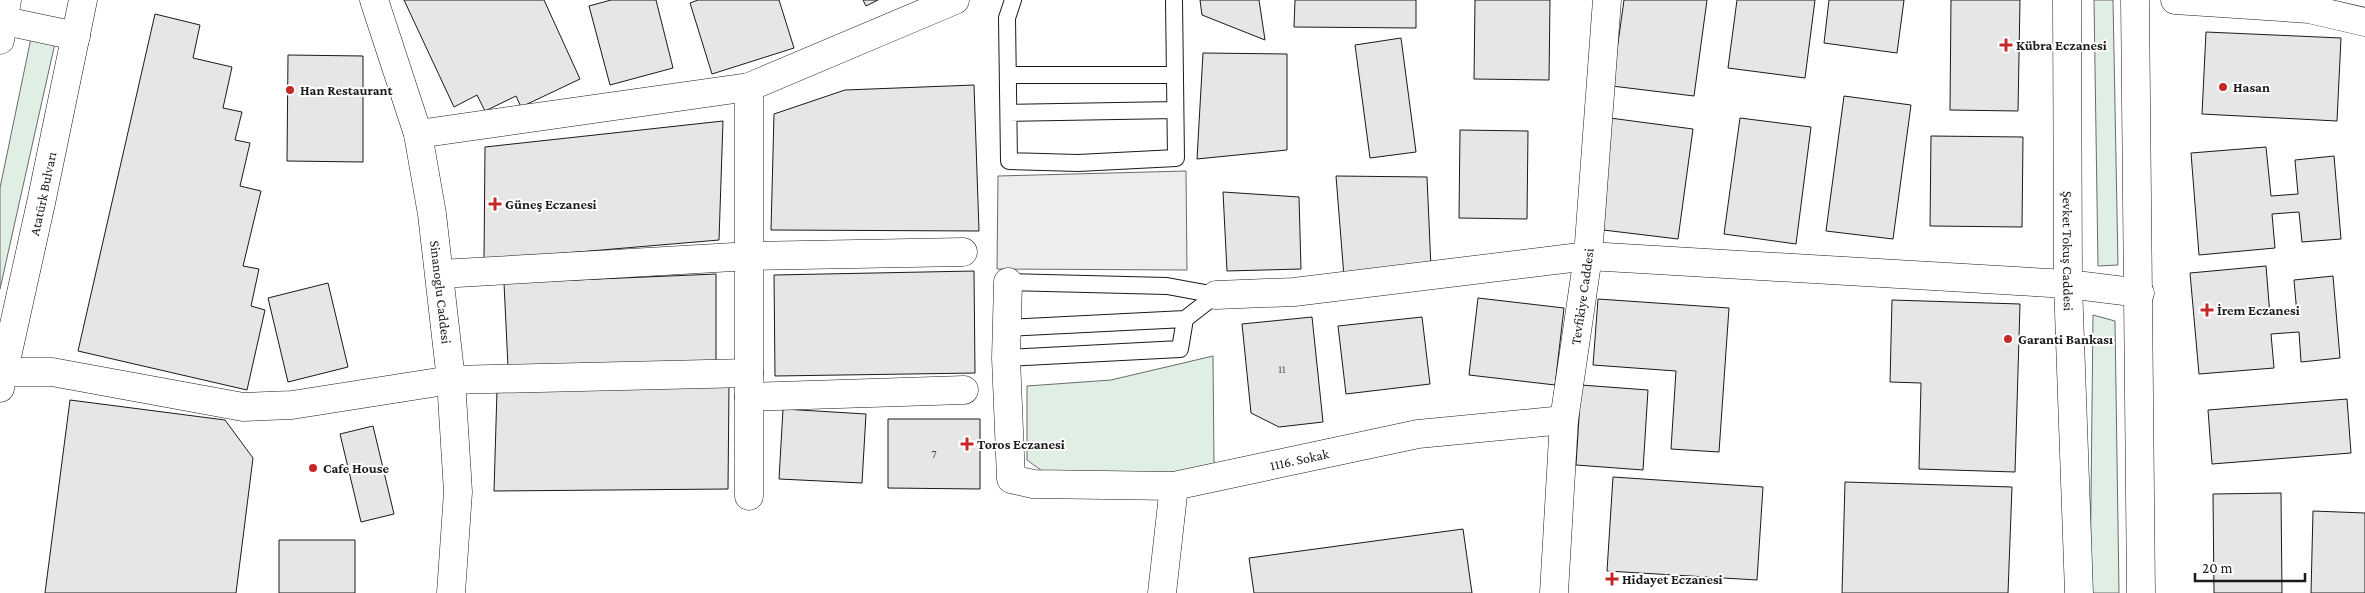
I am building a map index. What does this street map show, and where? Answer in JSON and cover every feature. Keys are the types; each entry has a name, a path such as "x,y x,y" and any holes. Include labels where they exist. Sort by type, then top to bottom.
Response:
{"street":[{"name":"Atatürk Bulvarı","path":"1,380 83,0"},
{"name":"Sinanoglu Caddesi","path":"374,0 418,134 440,274 451,380 458,492 451,593"},
{"path":"418,134 750,87 954,0"},
{"name":"Tevfikiye Caddesi","path":"1554,593 1564,420 1588,256 1607,0"},
{"name":"Şevket Tokuş Caddesi","path":"2067,0 2068,284 2079,593"},
{"path":"2135,0 2140,294 2141,593"},
{"path":"2175,0 2309,10 2365,22"},
{"path":"3,20 76,36"},
{"path":"749,496 750,87"},
{"path":"440,274 751,256 963,252"},
{"path":"1216,295 1294,292 1588,256 2068,284 2140,294"},
{"path":"1006,358 1008,282"},
{"name":"1116. Sokak","path":"1006,358 1011,479 1033,484 1174,486 1418,434 1564,420"},
{"path":"1,380 52,372 243,408 292,406 451,380 964,390"},
{"path":"1162,593 1174,486"}],"lane":[{"path":"1013,0 1007,18 1010,161 1078,163 1176,158 1174,0"},
{"path":"1008,75 1174,75"},
{"path":"1009,113 1175,110"},
{"path":"1008,282 1167,286 1216,295"},
{"path":"1007,328 1185,318 1216,295"},
{"path":"1006,358 1180,349 1185,318"}],"green space":[{"path":"2094,0 2113,0 2118,265 2098,266"},
{"path":"31,38 55,43 0,289 0,188"},
{"path":"2093,315 2115,321 2119,593 2090,593"},
{"path":"1213,356 1214,464 1176,476 1042,471 1027,460 1027,386 1111,380"}],"shaded area":[{"path":"1186,171 1187,270 997,269 998,176"}],"building":[{"path":"404,0 544,0 580,79 521,107 516,96 485,111 477,95 454,107"},
{"path":"611,0 656,0 673,68 610,85 589,6"},
{"path":"698,0 779,0 794,48 712,74 690,3"},
{"path":"863,0 878,0 866,6"},
{"path":"1200,0 1259,0 1265,40 1202,15"},
{"path":"1295,0 1416,0 1416,28 1294,27"},
{"path":"1475,0 1550,0 1549,80 1474,79"},
{"path":"1624,0 1707,0 1694,96 1612,86"},
{"path":"1737,0 1815,0 1805,78 1728,68"},
{"path":"1829,0 1904,0 1897,53 1824,43"},
{"path":"1951,0 2020,0 2018,111 1950,110"},
{"path":"155,14 200,25 193,58 232,67 223,108 242,112 235,140 250,143 240,186 261,191 243,266 259,269 251,306 265,310 247,390 78,351"},
{"path":"2206,32 2341,38 2337,121 2202,114"},
{"path":"1401,38 1416,152 1370,158 1355,45"},
{"path":"1203,53 1287,54 1287,150 1197,159"},
{"path":"288,55 363,56 363,162 287,161"},
{"path":"974,85 979,231 771,230 774,114 845,90"},
{"path":"1844,96 1911,105 1893,239 1826,231"},
{"path":"1610,118 1693,129 1678,239 1595,229"},
{"path":"1740,118 1811,127 1796,244 1724,234"},
{"path":"723,121 719,240 484,260 485,147"},
{"path":"1460,130 1528,131 1527,219 1459,218"},
{"path":"1931,136 2023,137 2022,227 1930,226"},
{"path":"2266,147 2271,196 2298,194 2295,160 2334,156 2341,239 2302,242 2299,212 2272,214 2275,248 2199,255 2191,153"},
{"path":"1336,176 1427,177 1431,268 1344,277"},
{"path":"1223,192 1299,197 1301,269 1227,271"},
{"path":"2266,266 2270,316 2297,314 2294,280 2333,276 2340,358 2301,362 2299,332 2271,334 2274,368 2199,374 2190,273"},
{"path":"974,271 975,373 775,376 774,275"},
{"path":"716,274 716,369 508,367 504,283"},
{"path":"328,283 348,367 288,382 268,298"},
{"path":"1478,298 1564,308 1555,385 1469,375"},
{"path":"1598,299 1729,308 1719,452 1671,449 1676,371 1593,365"},
{"path":"1892,300 2020,304 2015,472 1919,469 1921,383 1890,382"},
{"path":"1312,317 1323,422 1279,427 1251,413 1242,324"},
{"path":"1422,317 1430,384 1346,394 1338,326"},
{"path":"729,385 728,489 494,491 497,390"},
{"path":"1581,385 1648,390 1643,470 1576,465"},
{"path":"2347,399 2351,453 2212,464 2208,410"},
{"path":"70,400 225,420 253,458 236,593 45,593"},
{"path":"783,409 866,414 862,483 779,479"},
{"path":"888,419 980,419 980,489 888,488"},
{"path":"373,426 394,514 361,522 340,434"},
{"path":"1613,477 1763,487 1757,580 1607,571"},
{"path":"1845,482 2012,487 2008,593 1842,593"},
{"path":"2281,493 2282,593 2214,593 2213,494"},
{"path":"2313,511 2365,513 2365,593 2311,593"},
{"path":"1463,529 1472,593 1254,593 1249,558"},
{"path":"279,540 355,540 355,593 279,593"}],"place":[{"name":"Kübra Eczanesi","path":"2006,45"},
{"name":"Hasan","path":"2223,87"},
{"name":"Han Restaurant","path":"290,90"},
{"name":"Güneş Eczanesi","path":"495,204"},
{"name":"İrem Eczanesi","path":"2207,310"},
{"name":"Garanti Bankası","path":"2008,339"},
{"name":"Toros Eczanesi","path":"967,444"},
{"name":"Cafe House","path":"313,468"},
{"name":"Hidayet Eczanesi","path":"1612,579"}]}
